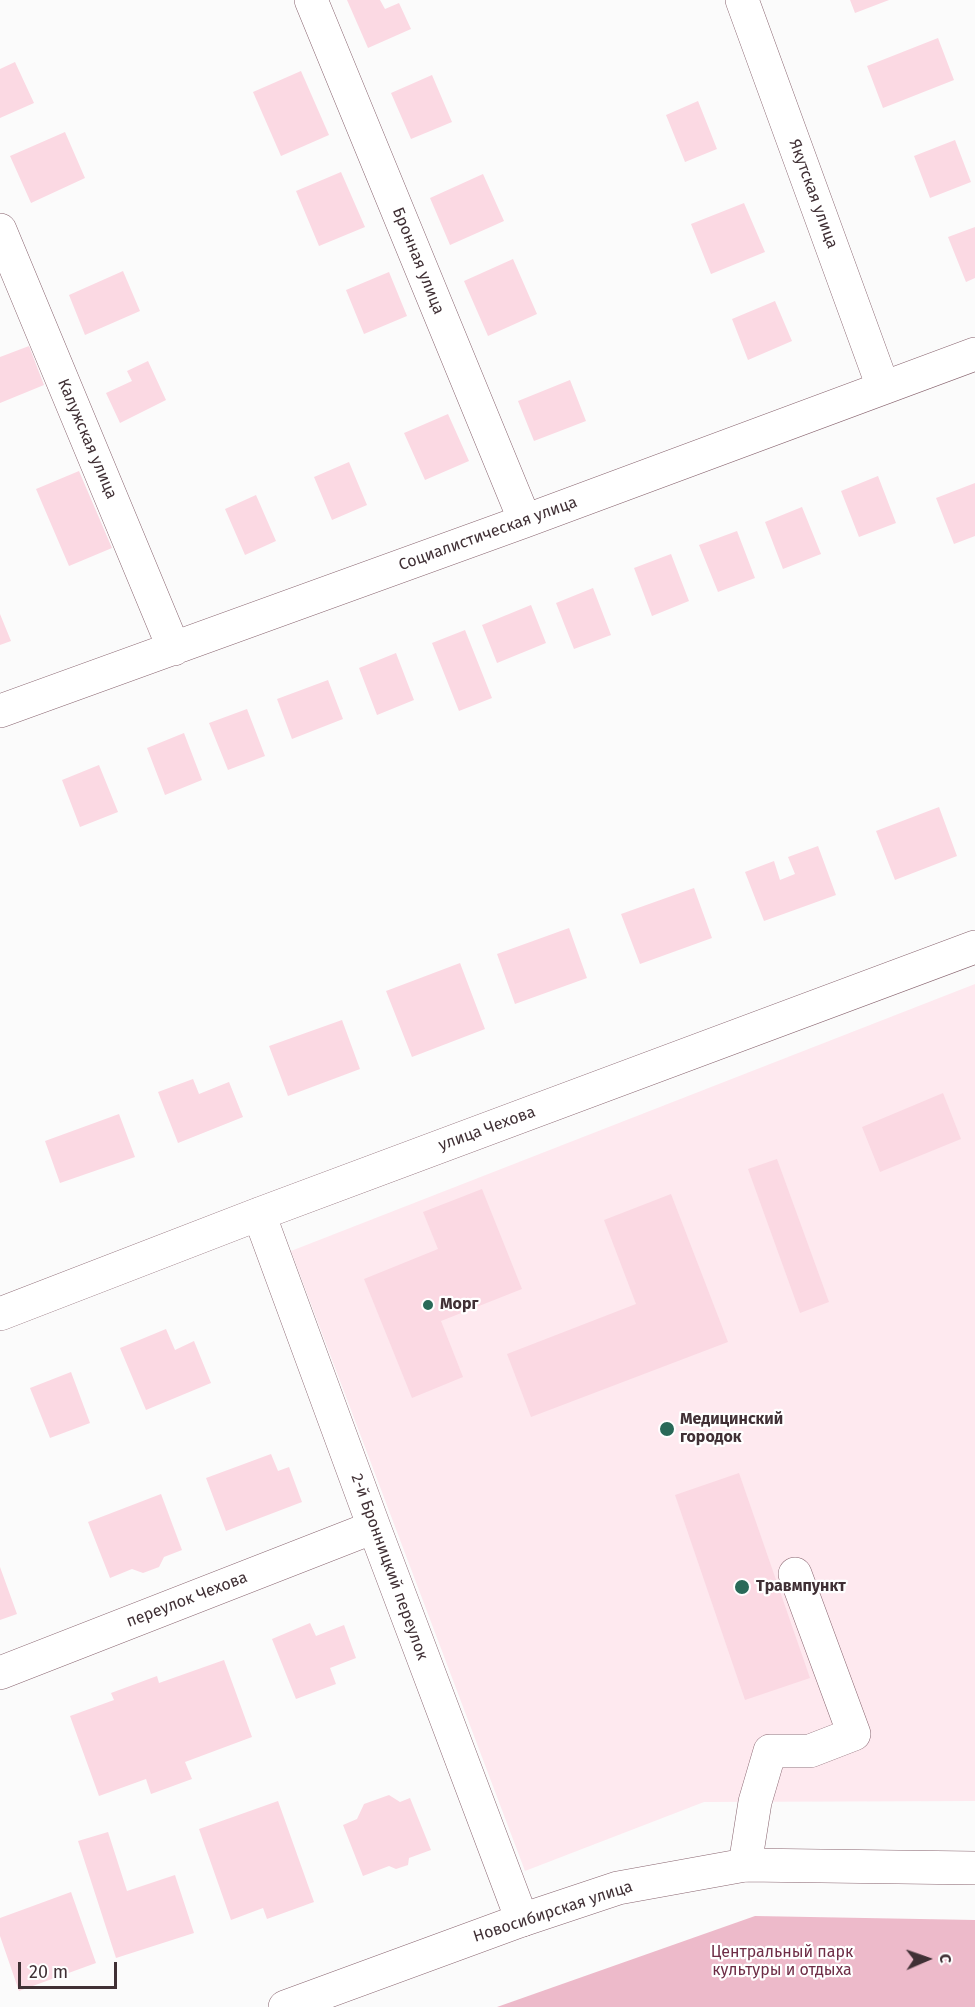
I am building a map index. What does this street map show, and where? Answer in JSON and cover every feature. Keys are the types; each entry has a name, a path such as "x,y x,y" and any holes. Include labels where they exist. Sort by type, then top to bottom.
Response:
{"street":[{"name":"Бронная улица","path":"311,0 525,521"},
{"name":"Якутская улица","path":"742,0 883,387"},
{"name":"Калужская улица","path":"0,230 174,649"},
{"name":"Социалистическая улица","path":"0,711 525,521 975,354"},
{"name":"улица Чехова","path":"3,1303 259,1214 975,947"},
{"name":"2-й Бронницкий переулок","path":"259,1214 522,1920"},
{"name":"переулок Чехова","path":"0,1673 374,1527"},
{"path":"746,1865 755,1802 770,1751 810,1751 854,1734 795,1574"},
{"name":"Новосибирская улица","path":"285,2007 522,1920 618,1888 746,1865 975,1868"}],"shaded area":[{"name":"Медицинский городок","path":"975,984 975,1801 704,1802 525,1871 291,1251"}],"green space":[{"name":"Центральный парк культуры и отдыха","path":"755,1916 975,1920 975,2007 497,2007"}],"building":[{"path":"347,0 380,0 385,9 399,3 411,29 368,48"},
{"path":"850,0 889,0 855,13"},
{"path":"938,38 954,80 883,108 867,66"},
{"path":"15,62 34,103 0,118 0,69"},
{"path":"301,71 329,135 281,156 253,92"},
{"path":"432,75 452,122 411,139 391,93"},
{"path":"698,101 717,149 685,162 666,115"},
{"path":"65,132 85,178 31,203 10,156"},
{"path":"955,140 971,182 930,198 914,156"},
{"path":"341,172 365,227 319,246 296,191"},
{"path":"483,174 504,221 450,245 430,198"},
{"path":"744,203 765,252 711,274 691,224"},
{"path":"975,227 975,278 966,282 948,237"},
{"path":"513,259 537,314 488,336 464,281"},
{"path":"123,271 140,311 85,335 69,295"},
{"path":"389,272 407,316 364,334 346,290"},
{"path":"775,301 792,341 748,360 732,319"},
{"path":"29,346 44,385 0,403 0,357"},
{"path":"148,361 166,400 120,423 106,393 132,381 127,371"},
{"path":"570,380 586,421 534,441 518,401"},
{"path":"448,414 469,461 425,480 404,433"},
{"path":"349,462 367,505 332,520 314,477"},
{"path":"79,471 112,548 69,566 36,489"},
{"path":"878,476 896,523 859,537 841,491"},
{"path":"975,483 975,536 954,544 936,498"},
{"path":"256,495 276,541 245,555 225,509"},
{"path":"802,507 821,554 783,569 765,522"},
{"path":"737,531 755,578 718,592 699,545"},
{"path":"671,554 689,601 652,616 634,568"},
{"path":"593,588 611,635 574,649 556,603"},
{"path":"531,605 546,643 497,663 482,625"},
{"path":"0,614 11,641 0,645"},
{"path":"465,630 492,698 459,711 432,643"},
{"path":"396,653 414,700 377,715 359,668"},
{"path":"328,680 343,719 292,739 277,699"},
{"path":"247,709 265,756 228,770 209,723"},
{"path":"184,733 202,780 165,795 147,748"},
{"path":"99,765 118,812 80,827 62,780"},
{"path":"939,807 957,856 895,880 876,831"},
{"path":"818,846 836,895 764,921 745,872 774,861 780,880 795,874 788,857"},
{"path":"694,888 712,938 640,964 621,914"},
{"path":"569,928 587,978 515,1004 497,954"},
{"path":"460,963 485,1029 412,1057 386,991"},
{"path":"342,1020 360,1069 288,1096 269,1046"},
{"path":"193,1079 199,1094 229,1082 243,1117 178,1143 158,1092"},
{"path":"943,1093 961,1139 880,1172 862,1127"},
{"path":"119,1114 135,1157 60,1183 45,1141"},
{"path":"777,1159 829,1302 800,1313 748,1169"},
{"name":"Морг","path":"482,1189 522,1289 441,1321 463,1377 412,1398 364,1279 438,1249 423,1212"},
{"path":"671,1194 728,1342 531,1417 507,1354 636,1304 604,1220"},
{"path":"166,1329 175,1350 194,1341 211,1383 146,1410 120,1348"},
{"path":"71,1372 90,1423 50,1438 30,1388"},
{"path":"271,1454 278,1471 289,1467 302,1502 226,1531 206,1478"},
{"name":"Травмпункт","path":"739,1473 810,1678 745,1700 675,1495"},
{"path":"161,1494 182,1550 164,1557 159,1567 143,1573 132,1569 110,1578 88,1522"},
{"path":"0,1567 17,1614 0,1620"},
{"path":"310,1623 316,1636 344,1625 356,1658 330,1668 336,1684 296,1699 272,1639"},
{"path":"224,1660 252,1737 185,1762 192,1779 151,1794 146,1779 99,1796 70,1716 114,1700 111,1693 157,1676 159,1683"},
{"path":"389,1795 400,1802 410,1798 431,1850 409,1858 408,1865 396,1869 389,1866 363,1876 343,1825 357,1819 364,1804"},
{"path":"278,1801 314,1902 267,1919 263,1908 231,1920 199,1829"},
{"path":"108,1832 127,1891 175,1875 194,1933 116,1958 78,1841"},
{"path":"71,1892 96,1963 19,1991 0,1936 0,1918"}],"place":[{"name":"Морг","path":"428,1305"},
{"name":"Медицинский городок","path":"667,1429"},
{"name":"Травмпункт","path":"742,1587"}]}
